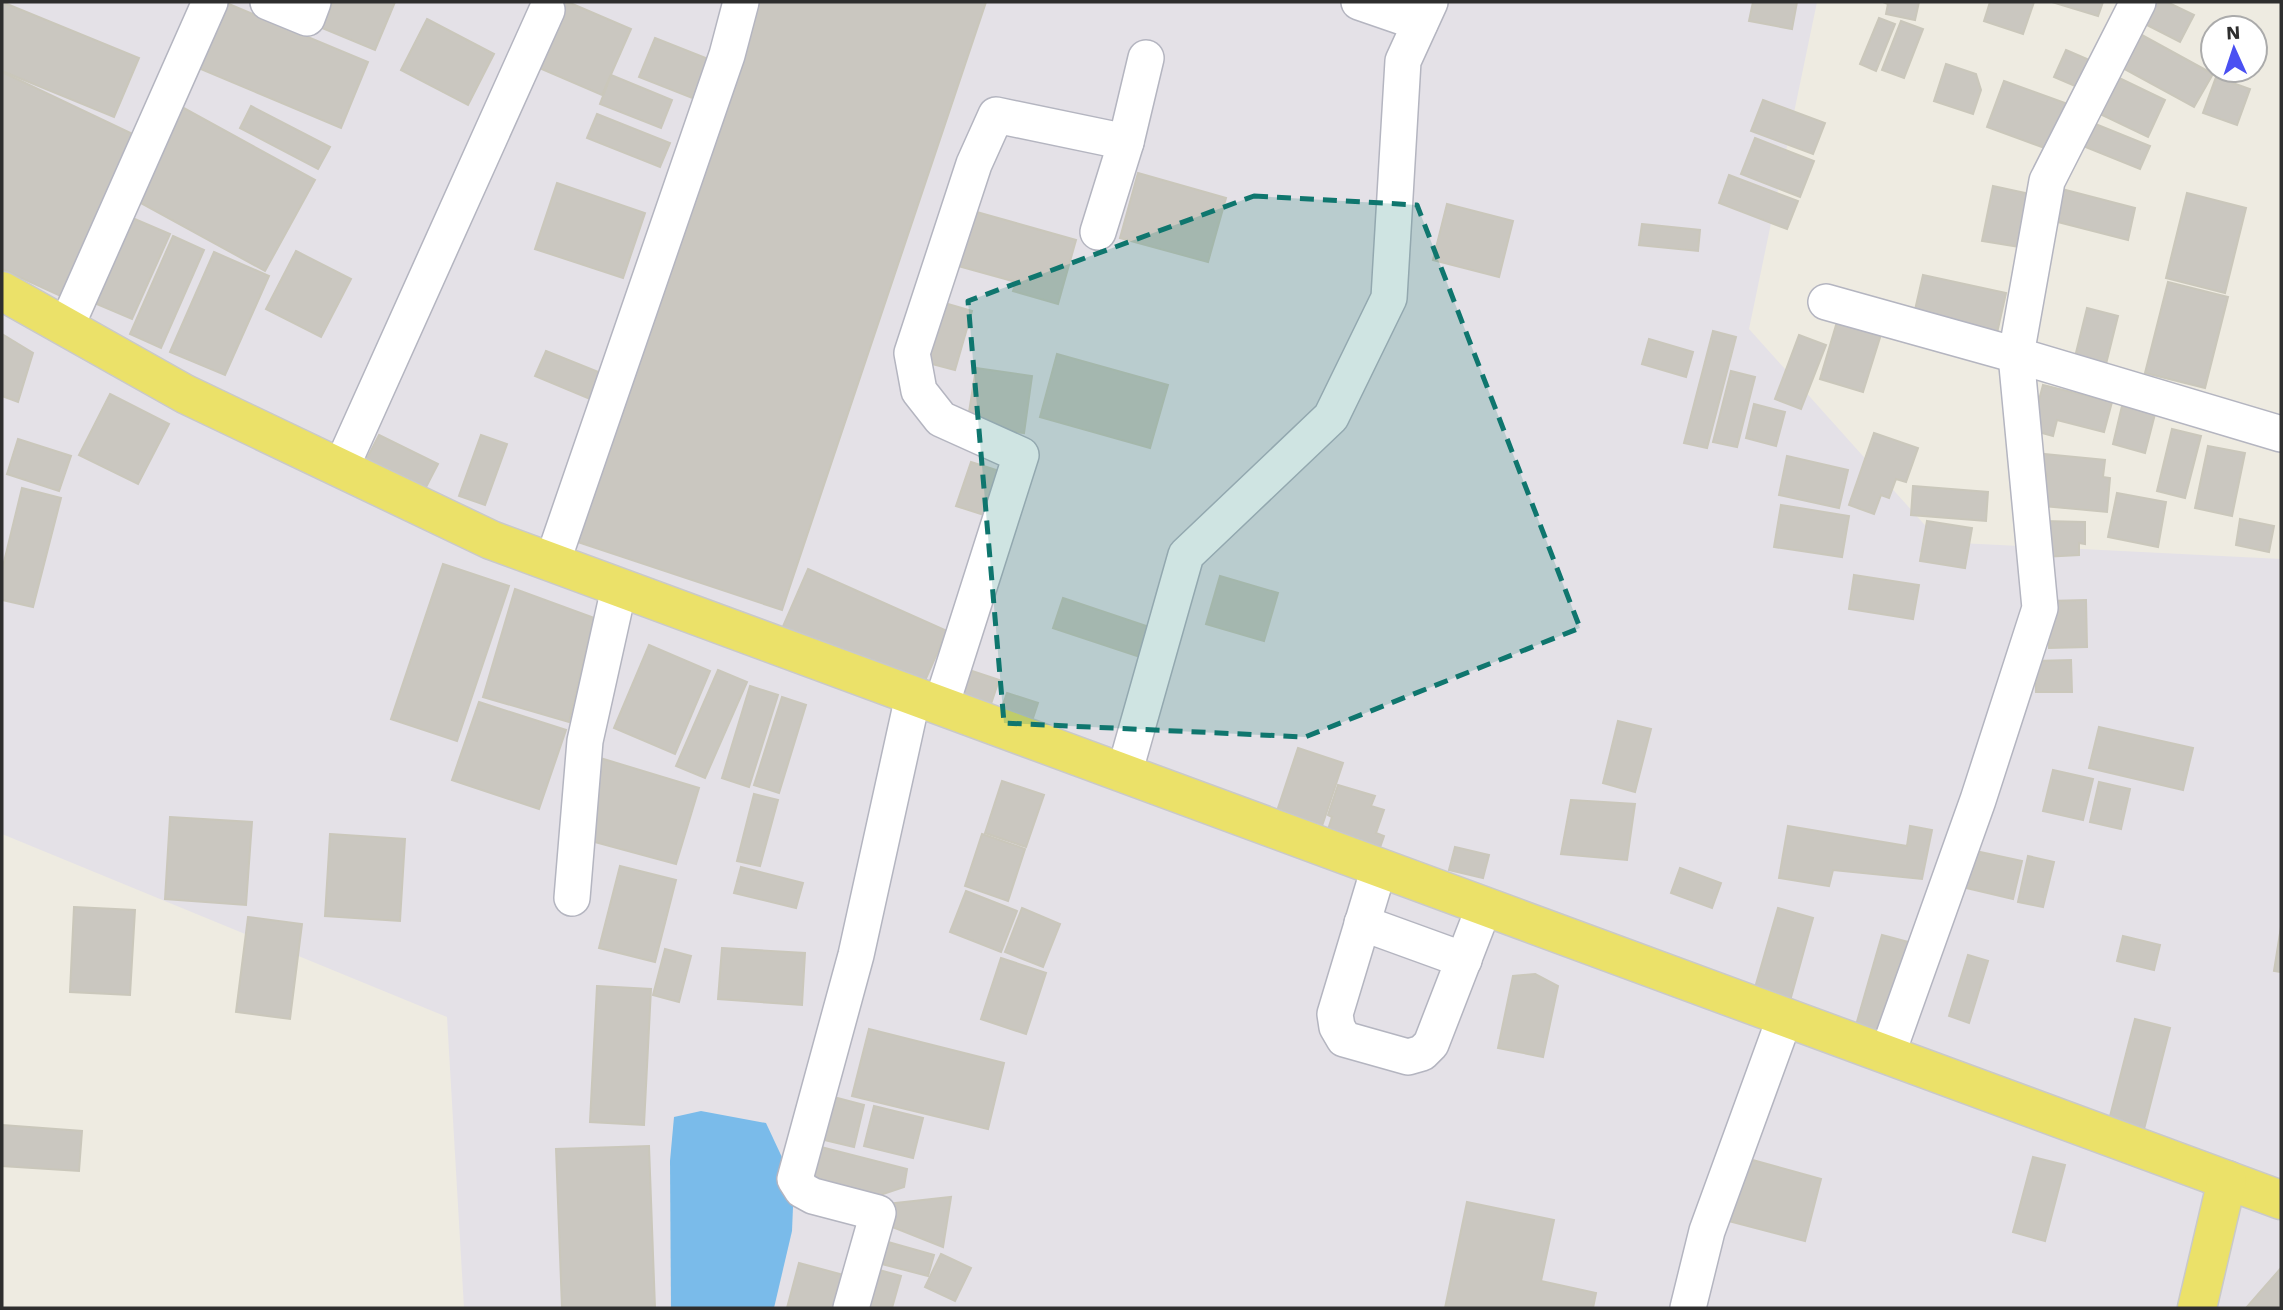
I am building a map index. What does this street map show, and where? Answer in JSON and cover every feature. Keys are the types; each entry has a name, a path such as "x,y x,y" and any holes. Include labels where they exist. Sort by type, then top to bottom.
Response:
{"main road":[{"path":"2,291 186,394 491,540 2281,1200"},
{"path":"2197,1308 2227,1180"}],"street":[{"path":"66,327 210,2"},
{"path":"268,2 307,18 313,2"},
{"path":"552,563 722,68 741,2"},
{"path":"1124,774 1186,555 1331,417 1389,298 1403,61 1425,12 1359,2"},
{"path":"1887,1055 1978,800 2040,608 2016,355 2047,181 2138,2"},
{"path":"341,468 547,10"},
{"path":"1098,232 1126,142 1146,58"},
{"path":"851,1308 878,1213 813,1196 802,1190 795,1180 927,701 1021,455 941,419 919,391 912,353 974,164 996,115 1126,142"},
{"path":"1826,302 2281,434"},
{"path":"572,898 585,741 619,588"},
{"path":"1379,868 1335,1014 1337,1027 1344,1039 1408,1057 1422,1053 1431,1044 1484,907"},
{"path":"1362,923 1464,960"},
{"path":"1688,1308 1707,1231 1785,1017"}],"highlighted area":[{"path":"1254,196 1417,205 1580,628 1305,737 1004,723 968,301"}],"shaded area":[{"path":"2,2 1817,2 1749,329 1940,542 2281,559 2281,1308 464,1308 447,1017 2,834"}],"water":[{"path":"701,1111 766,1123 794,1183 792,1231 774,1308 671,1308 670,1161 674,1117"}],"building":[{"path":"2,2 139,58 114,117 2,71"},
{"path":"224,2 368,62 341,128 196,67"},
{"path":"333,2 395,2 375,50 322,28"},
{"path":"557,2 568,2 631,29 602,95 530,64"},
{"path":"750,2 986,2 782,610 569,539"},
{"path":"1753,2 1797,2 1792,29 1749,21"},
{"path":"1883,2 1919,2 1915,20 1886,14 1888,4"},
{"path":"1990,2 2034,2 2023,34 1984,21"},
{"path":"2052,2 2103,2 2098,16"},
{"path":"2156,2 2167,2 2194,15 2180,42 2145,24"},
{"path":"1879,18 1895,24 1876,71 1860,64"},
{"path":"427,19 494,54 468,105 401,70"},
{"path":"1901,21 1923,29 1904,78 1882,70"},
{"path":"2140,34 2199,66 2199,84 2207,84 2194,107 2121,67"},
{"path":"655,38 721,64 705,103 639,77"},
{"path":"2066,50 2094,62 2082,89 2054,77"},
{"path":"1946,64 1976,74 1981,90 1973,114 1934,101"},
{"path":"2,72 141,138 65,298 2,269"},
{"path":"611,75 672,100 661,128 600,104"},
{"path":"2115,76 2165,100 2148,137 2098,113"},
{"path":"2004,81 2068,104 2050,150 1987,127"},
{"path":"2213,84 2236,84 2250,89 2237,125 2203,113"},
{"path":"1763,100 1825,123 1813,154 1751,131"},
{"path":"180,106 315,180 265,271 130,197"},
{"path":"251,106 330,147 318,169 240,128"},
{"path":"597,114 670,143 660,167 587,138"},
{"path":"2088,121 2150,146 2140,169 2078,144"},
{"path":"1755,138 1814,161 1800,197 1741,174"},
{"path":"1138,173 1226,198 1208,262 1120,238"},
{"path":"1729,175 1798,201 1787,229 1719,203"},
{"path":"557,183 645,213 623,278 535,249"},
{"path":"1993,186 2030,194 2020,247 1982,241"},
{"path":"2058,188 2135,208 2128,240 2050,220"},
{"path":"2187,193 2246,208 2225,293 2166,278"},
{"path":"1447,204 1513,221 1499,277 1433,260"},
{"path":"966,209 1076,240 1058,304 1013,291 1016,282 951,264"},
{"path":"130,217 170,234 132,319 92,302"},
{"path":"1642,224 1700,230 1698,251 1639,245"},
{"path":"173,236 204,250 161,348 130,334"},
{"path":"296,251 351,279 321,337 266,309"},
{"path":"214,252 269,276 225,375 170,352"},
{"path":"1923,275 2006,293 1995,342 1912,323"},
{"path":"2168,282 2228,297 2205,388 2145,373"},
{"path":"934,300 972,311 955,370 917,360"},
{"path":"2087,308 2118,316 2105,368 2074,361"},
{"path":"1839,315 1883,328 1863,392 1820,379"},
{"path":"1713,331 1736,337 1707,448 1684,443"},
{"path":"2,334 33,353 18,402 2,396"},
{"path":"1799,335 1826,345 1801,409 1775,399"},
{"path":"1649,339 1693,352 1686,377 1642,364"},
{"path":"546,351 601,373 590,399 535,376"},
{"path":"1057,354 1168,385 1150,448 1040,417"},
{"path":"976,368 1032,376 1024,433 967,425"},
{"path":"1731,371 1755,377 1737,447 1713,442"},
{"path":"2043,385 2112,402 2104,432 2057,420 2053,436 2031,430"},
{"path":"110,394 169,424 138,484 79,455"},
{"path":"1754,404 1785,412 1776,446 1746,438"},
{"path":"2122,406 2155,414 2145,453 2113,444"},
{"path":"2172,429 2201,436 2185,498 2157,491"},
{"path":"1874,433 1918,448 1906,482 1896,479 1889,498 1881,495 1874,514 1849,505"},
{"path":"379,435 438,464 423,493 364,464"},
{"path":"481,435 507,444 485,505 459,496"},
{"path":"18,439 71,456 59,491 7,474"},
{"path":"2208,446 2245,453 2232,516 2195,508"},
{"path":"2034,453 2105,460 2103,477 2110,478 2107,512 2044,506 2047,474 2032,473"},
{"path":"1787,456 1848,470 1839,508 1779,495"},
{"path":"971,462 999,471 984,515 956,506"},
{"path":"1913,486 1988,492 1986,521 1911,515"},
{"path":"22,488 61,498 33,607 2,600 2,570"},
{"path":"2117,493 2166,502 2158,547 2108,537"},
{"path":"1781,505 1849,516 1842,557 1774,547"},
{"path":"2240,519 2274,526 2269,552 2236,545"},
{"path":"1927,521 1972,528 1965,568 1920,561"},
{"path":"2043,521 2085,522 2085,544 2079,543 2079,555 2043,557"},
{"path":"443,564 509,586 457,741 391,719"},
{"path":"808,569 947,631 920,692 781,631"},
{"path":"1854,575 1919,585 1913,619 1849,609"},
{"path":"1220,576 1278,593 1264,641 1206,624"},
{"path":"515,589 594,618 569,722 483,697"},
{"path":"1063,598 1149,627 1140,657 1053,628"},
{"path":"2086,600 2087,647 2049,648 2048,601"},
{"path":"649,645 710,671 675,754 614,728"},
{"path":"2071,660 2072,692 2036,692 2035,661"},
{"path":"957,666 999,680 987,716 945,702"},
{"path":"718,670 747,682 705,778 676,766"},
{"path":"750,686 778,695 749,787 722,778"},
{"path":"1007,693 1038,703 1031,724 1000,713"},
{"path":"782,697 806,705 779,793 754,785"},
{"path":"479,702 566,730 539,809 452,780"},
{"path":"1618,721 1651,729 1635,792 1603,783"},
{"path":"2099,727 2193,748 2183,790 2089,768"},
{"path":"1298,748 1343,763 1318,838 1273,823"},
{"path":"597,757 699,788 676,864 591,841"},
{"path":"2053,770 2093,779 2083,820 2043,811"},
{"path":"1002,781 1044,795 1026,847 985,833"},
{"path":"2099,782 2130,789 2121,829 2090,822"},
{"path":"1338,785 1375,796 1371,806 1384,810 1376,833 1384,836 1376,859 1324,842 1332,817 1328,815"},
{"path":"754,794 778,800 760,866 737,861"},
{"path":"1571,800 1635,804 1627,860 1561,854"},
{"path":"170,817 252,822 246,905 165,899"},
{"path":"1788,826 1907,846 1910,826 1932,830 1922,879 1833,870 1829,886 1779,878"},
{"path":"330,834 405,839 400,921 325,916"},
{"path":"982,834 1025,849 1008,901 965,886"},
{"path":"1455,847 1489,855 1483,878 1449,870"},
{"path":"1971,850 2022,861 2013,899 1962,887"},
{"path":"2028,856 2054,862 2043,907 2018,902"},
{"path":"620,866 676,880 655,962 599,948"},
{"path":"741,867 803,883 796,908 734,893"},
{"path":"1680,868 1721,883 1712,908 1671,893"},
{"path":"966,891 1017,911 1001,952 950,932"},
{"path":"74,907 135,910 130,995 70,992"},
{"path":"1022,908 1060,924 1043,967 1005,952"},
{"path":"1778,908 1813,918 1788,1008 1752,998"},
{"path":"248,917 302,924 290,1019 236,1012"},
{"path":"2281,927 2281,972 2274,971"},
{"path":"1882,935 1912,943 1882,1048 1852,1039"},
{"path":"2123,936 2160,945 2154,970 2117,961"},
{"path":"722,948 805,953 802,1005 718,999"},
{"path":"665,949 691,956 679,1002 653,995"},
{"path":"1968,955 1988,961 1969,1023 1949,1016"},
{"path":"1001,958 1046,973 1026,1034 981,1019"},
{"path":"1535,974 1558,986 1543,1057 1498,1048 1513,976"},
{"path":"597,986 651,989 644,1125 590,1122"},
{"path":"2135,1019 2170,1028 2143,1133 2108,1124"},
{"path":"869,1029 1004,1063 988,1129 852,1096"},
{"path":"826,1095 864,1105 854,1147 816,1138"},
{"path":"874,1106 923,1118 913,1158 864,1146"},
{"path":"2,1125 82,1131 79,1171 2,1166"},
{"path":"649,1146 655,1308 562,1308 556,1149"},
{"path":"817,1146 907,1169 904,1187 880,1195 878,1204 807,1187"},
{"path":"2033,1157 2065,1165 2045,1241 2013,1232"},
{"path":"1749,1159 1821,1179 1805,1241 1725,1220"},
{"path":"951,1197 943,1247 882,1223 887,1204"},
{"path":"1467,1202 1554,1220 1541,1281 1596,1293 1593,1308 1445,1308"},
{"path":"881,1240 934,1255 928,1276 874,1262"},
{"path":"941,1254 971,1268 955,1301 925,1287"},
{"path":"799,1263 851,1277 843,1308 787,1308"},
{"path":"872,1268 901,1276 892,1308 862,1305"},
{"path":"2281,1268 2281,1308 2246,1308"}]}
